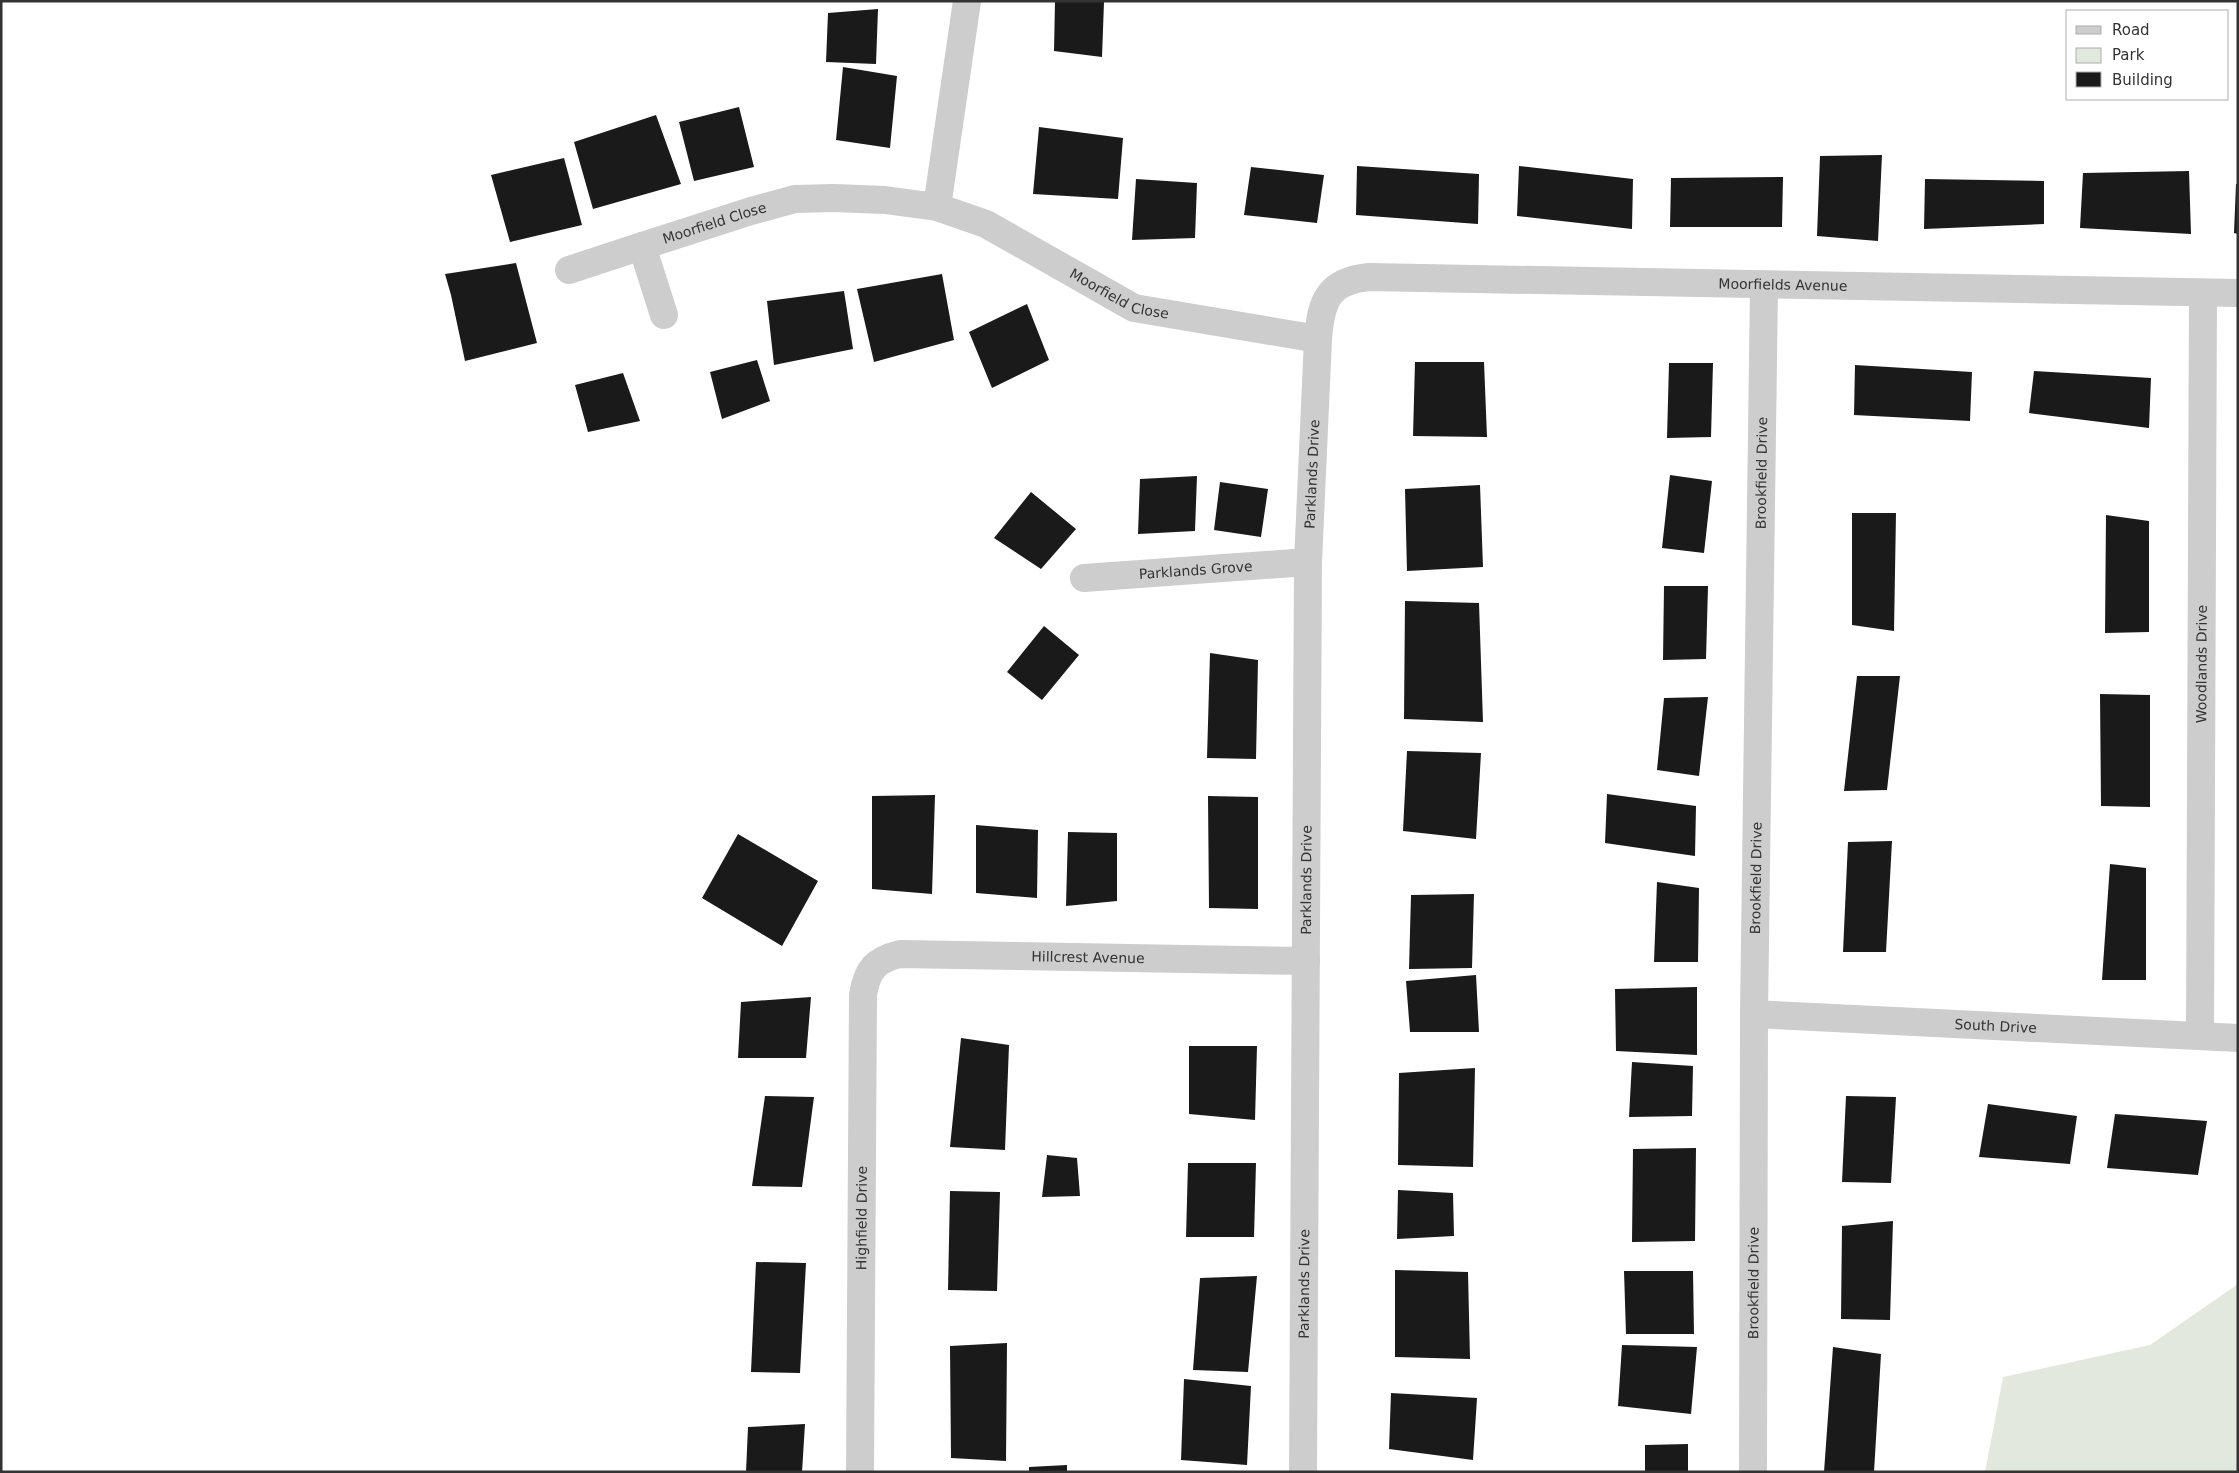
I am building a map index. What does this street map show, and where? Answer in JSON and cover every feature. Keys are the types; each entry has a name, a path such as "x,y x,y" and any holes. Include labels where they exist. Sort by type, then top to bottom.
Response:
{"street":[{"path":"936,207 967,1"},
{"name":"Moorfield Close","path":"569,270 751,211 795,199 885,200 936,207 986,224 1134,308 1318,339"},
{"path":"642,246 664,314"},
{"name":"Moorfields Avenue","path":"1331,292 1342,284 1354,279 1369,277 1764,286 2238,293"},
{"name":"Brookfield Drive","path":"1753,1472 1754,1014 1764,286"},
{"name":"Parklands Drive","path":"1303,1472 1308,562 1320,314 1325,300 1331,292"},
{"name":"Woodlands Drive","path":"2200,1035 2203,293"},
{"name":"Parklands Grove","path":"1084,578 1308,562"},
{"name":"Hillcrest Avenue","path":"873,967 885,958 900,954 1306,962"},
{"name":"Highfield Drive","path":"860,1472 862,995 866,979 873,967"},
{"name":"South Drive","path":"1754,1014 2238,1038"}],"green space":[{"path":"2238,1284 2238,1472 1985,1472 2003,1377 2150,1345"}],"building":[{"path":"1055,1 1104,2 1102,57 1054,51"},
{"path":"878,9 876,64 826,62 828,13"},
{"path":"843,67 897,76 890,148 836,140"},
{"path":"739,107 754,167 694,181 679,122"},
{"path":"656,115 681,184 593,209 574,142"},
{"path":"1039,127 1123,138 1118,199 1033,194"},
{"path":"1882,155 1878,241 1817,236 1820,156"},
{"path":"564,158 582,225 510,242 491,175"},
{"path":"1357,166 1479,174 1478,224 1356,215"},
{"path":"1519,166 1633,179 1632,229 1517,216"},
{"path":"1251,167 1324,175 1317,223 1244,215"},
{"path":"2189,171 2191,234 2080,228 2083,173"},
{"path":"1783,177 1782,227 1670,227 1671,178"},
{"path":"1136,179 1197,183 1195,238 1132,240"},
{"path":"1925,179 2044,181 2044,224 1924,229"},
{"path":"2236,184 2238,184 2238,234 2234,233"},
{"path":"516,263 537,343 465,361 445,274"},
{"path":"942,274 954,340 874,362 857,289"},
{"path":"844,291 853,349 774,365 767,301"},
{"path":"1027,304 1049,360 992,388 969,332"},
{"path":"757,360 770,401 722,419 710,372"},
{"path":"1415,362 1484,362 1487,437 1413,436"},
{"path":"1669,363 1713,363 1711,437 1667,438"},
{"path":"1855,365 1972,372 1970,421 1854,415"},
{"path":"2034,371 2151,378 2149,428 2029,413"},
{"path":"623,373 640,421 588,432 575,385"},
{"path":"1670,475 1712,481 1704,553 1662,548"},
{"path":"1197,476 1195,531 1138,534 1140,479"},
{"path":"1220,482 1268,489 1261,537 1214,530"},
{"path":"1480,485 1483,567 1407,571 1405,489"},
{"path":"1031,492 1076,529 1041,569 994,538"},
{"path":"1852,513 1896,513 1894,631 1852,625"},
{"path":"2106,515 2149,521 2149,632 2105,633"},
{"path":"1664,586 1708,586 1706,659 1663,660"},
{"path":"1405,601 1479,603 1483,722 1404,719"},
{"path":"1044,626 1079,655 1042,700 1007,672"},
{"path":"1210,653 1258,660 1256,759 1207,758"},
{"path":"1857,676 1900,676 1887,790 1844,791"},
{"path":"2100,694 2150,695 2150,807 2101,806"},
{"path":"1708,697 1699,776 1657,770 1664,698"},
{"path":"1407,751 1481,753 1476,839 1403,831"},
{"path":"1607,794 1696,806 1695,856 1605,843"},
{"path":"935,795 932,894 872,889 872,796"},
{"path":"1208,796 1258,797 1258,909 1209,908"},
{"path":"976,825 1038,830 1037,898 976,893"},
{"path":"1068,832 1117,833 1117,901 1066,906"},
{"path":"738,834 818,881 782,946 702,898"},
{"path":"1892,841 1886,952 1843,952 1848,842"},
{"path":"2110,864 2146,868 2146,980 2102,980"},
{"path":"1657,882 1699,888 1698,962 1654,962"},
{"path":"1474,894 1472,968 1409,969 1411,895"},
{"path":"1476,975 1479,1032 1410,1032 1406,981"},
{"path":"1697,987 1697,1055 1616,1051 1615,989"},
{"path":"811,997 806,1058 738,1058 741,1002"},
{"path":"961,1038 1009,1045 1005,1150 950,1147"},
{"path":"1189,1046 1257,1046 1255,1120 1189,1114"},
{"path":"1632,1062 1693,1066 1692,1116 1629,1117"},
{"path":"1475,1068 1473,1167 1398,1165 1399,1073"},
{"path":"765,1096 814,1097 802,1187 752,1186"},
{"path":"1846,1096 1896,1097 1891,1183 1842,1182"},
{"path":"1988,1104 2077,1116 2070,1164 1979,1157"},
{"path":"2115,1114 2207,1121 2198,1175 2107,1168"},
{"path":"1696,1148 1695,1241 1632,1242 1633,1149"},
{"path":"1047,1155 1077,1158 1080,1196 1042,1197"},
{"path":"1188,1163 1256,1163 1254,1237 1186,1237"},
{"path":"1398,1190 1453,1193 1454,1236 1397,1239"},
{"path":"950,1191 1000,1192 997,1291 948,1290"},
{"path":"1893,1221 1890,1320 1841,1319 1842,1226"},
{"path":"756,1262 806,1263 800,1373 751,1372"},
{"path":"1395,1270 1468,1272 1470,1359 1395,1357"},
{"path":"1624,1271 1693,1271 1694,1334 1626,1334"},
{"path":"1257,1276 1248,1372 1193,1370 1200,1278"},
{"path":"1007,1343 1006,1461 951,1458 950,1346"},
{"path":"1622,1345 1697,1347 1691,1414 1618,1406"},
{"path":"1833,1347 1881,1354 1874,1472 1824,1472"},
{"path":"1184,1379 1251,1386 1247,1465 1181,1460"},
{"path":"1391,1393 1477,1398 1473,1460 1389,1449"},
{"path":"805,1424 802,1472 746,1472 748,1427"},
{"path":"1688,1444 1688,1472 1645,1472 1645,1445"},
{"path":"1067,1465 1067,1472 1029,1472 1029,1467"}]}
